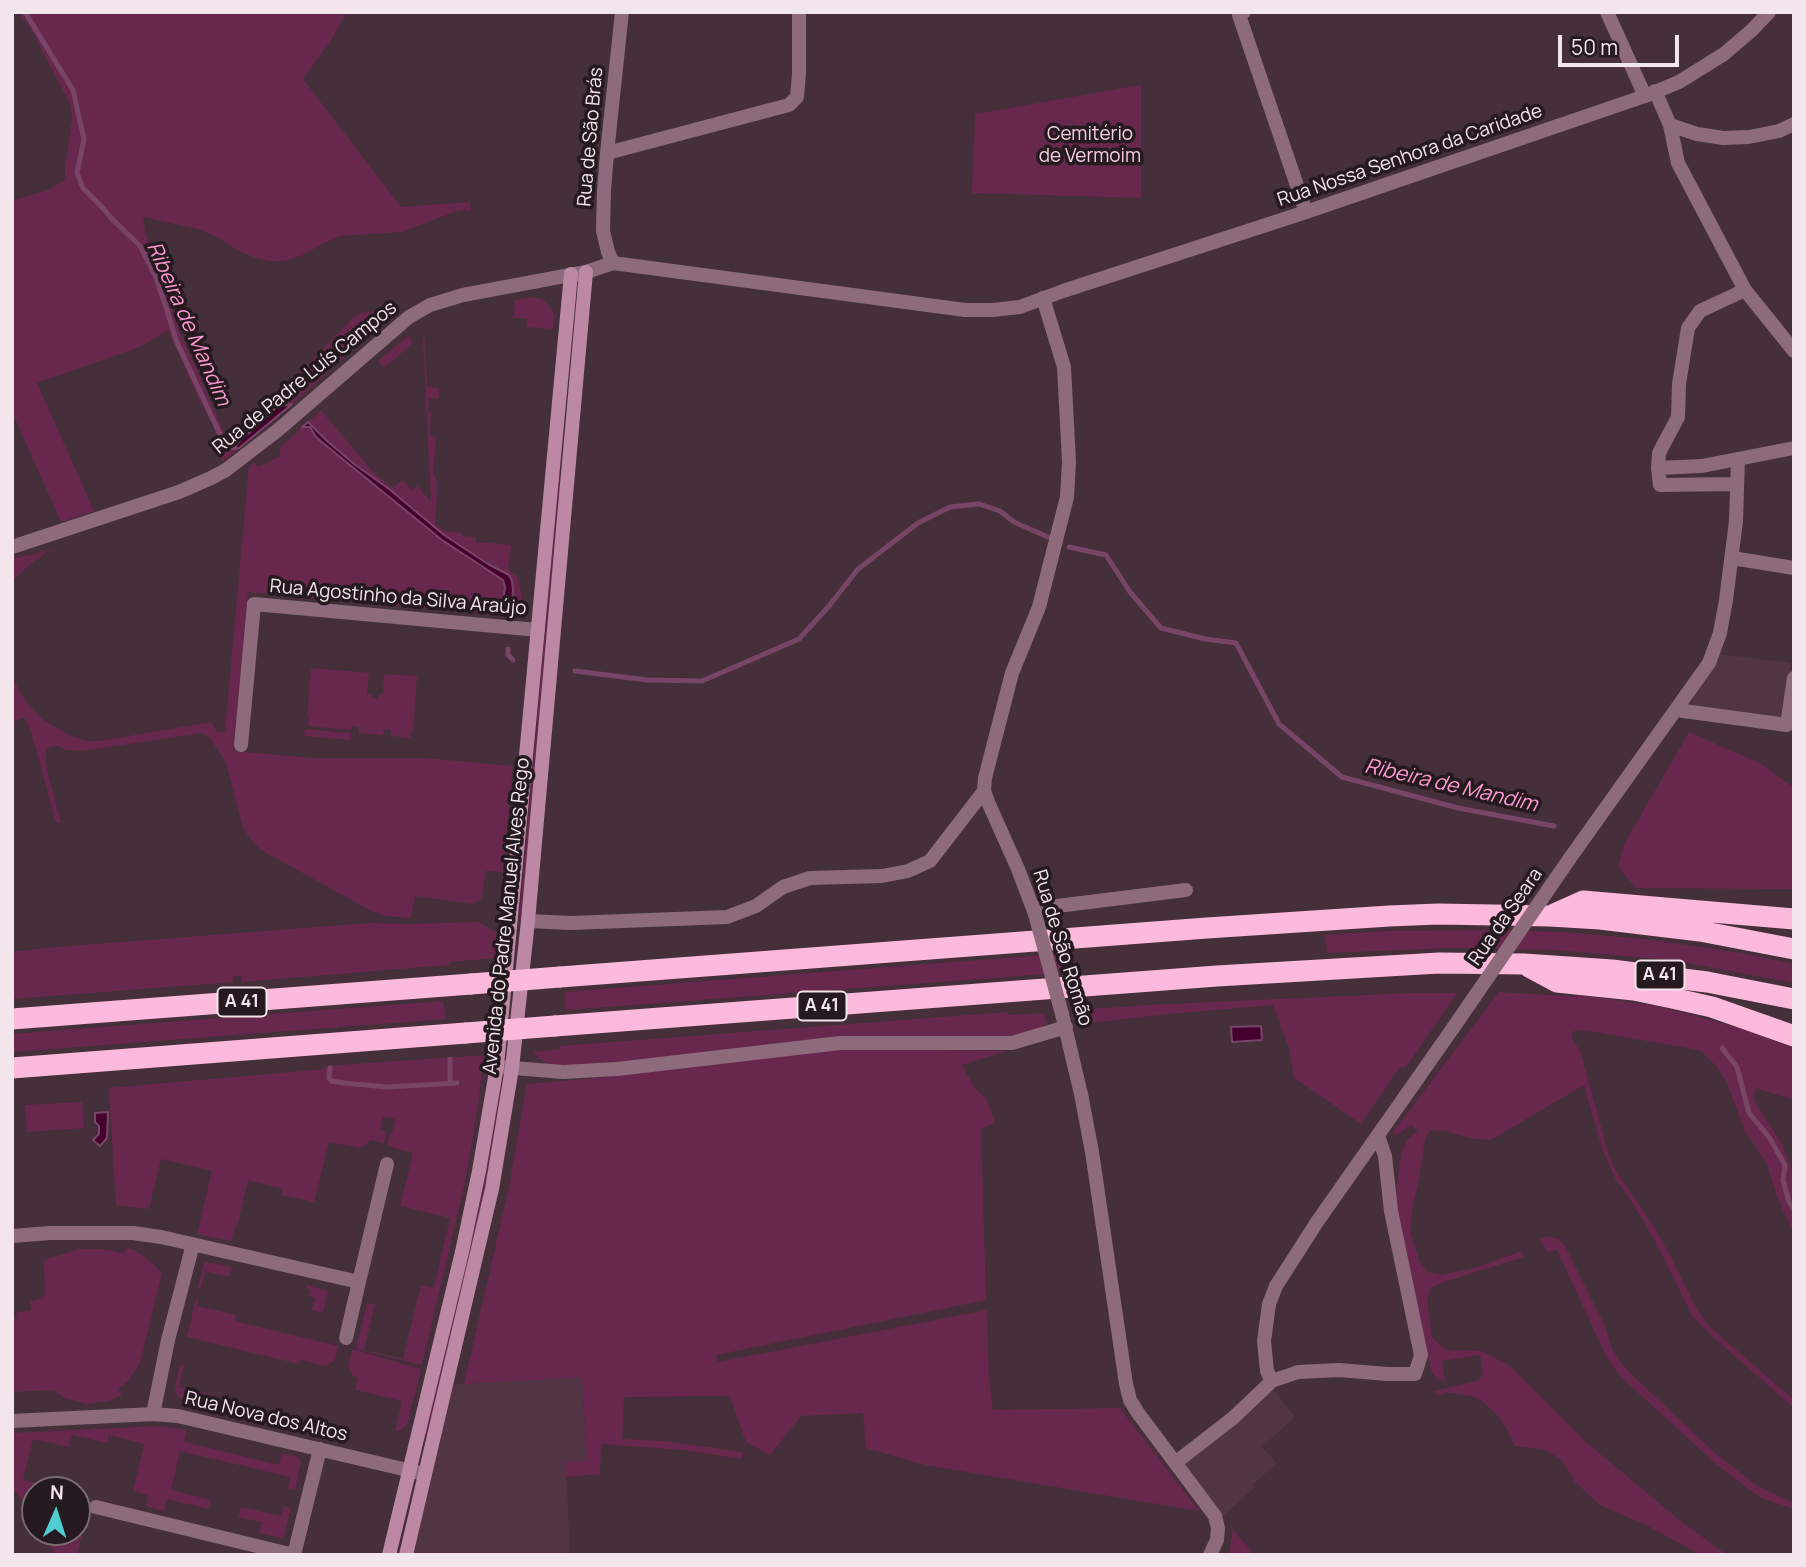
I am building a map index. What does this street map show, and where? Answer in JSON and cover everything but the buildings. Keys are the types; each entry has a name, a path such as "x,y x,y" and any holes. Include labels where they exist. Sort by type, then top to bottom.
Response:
{"highway":[{"path":"1549,916 1583,901 1794,919"},
{"name":"A 41","path":"12,1019 1341,918 1438,914 1549,916 1649,924 1794,949"},
{"name":"A 41","path":"12,1068 1346,967 1439,963 1572,966 1653,974 1794,999"},
{"path":"1524,964 1557,982 1634,990 1712,1007 1794,1036"}],"main road":[{"name":"Avenida do Padre Manuel Alves Rego","path":"406,1555 492,1189 512,1068 526,943 586,272"},
{"name":"Avenida do Padre Manuel Alves Rego","path":"389,1555 468,1225 497,1066 571,274"},
{"path":"509,942 526,943"}],"street":[{"name":"Rua de São Brás","path":"613,263 603,231 607,153 622,12"},
{"path":"607,153 789,105 797,97 799,12"},
{"path":"1607,12 1650,94 1670,125 1678,163 1745,290 1794,351"},
{"name":"Rua Nossa Senhora da Caridade","path":"1043,298 1306,212 1650,94 1679,82 1724,54 1769,12"},
{"path":"1240,13 1306,212"},
{"path":"1670,125 1697,134 1723,138 1749,137 1793,126"},
{"name":"Rua de Padre Luís Campos","path":"12,547 179,492 226,470 278,430 409,317 430,305 463,295 586,272 613,263 965,310 1020,307 1043,298"},
{"path":"1737,484 1660,485 1658,468 1659,453 1678,417 1679,384 1688,328 1700,311 1745,290"},
{"path":"528,921 571,923 727,917 756,906 782,887 810,878 882,876 908,871 930,861 984,791 1012,673 1040,607 1067,497 1069,461 1064,367 1043,298"},
{"path":"1658,468 1702,466 1794,448"},
{"name":"Rua da Seara","path":"1272,1381 1267,1371 1264,1341 1276,1286 1317,1222 1709,663 1720,633 1726,600 1736,522 1738,459"},
{"path":"1731,558 1794,568"},
{"name":"Rua Agostinho da Silva Araújo","path":"241,745 254,604 538,630"},
{"path":"1676,710 1787,724 1794,678"},
{"name":"Rua de São Romão","path":"984,791 1034,912 1064,1021 1092,1152 1130,1400 1215,1516 1217,1540 1210,1555"},
{"path":"1034,912 1186,890"},
{"path":"497,1066 563,1072 617,1069 840,1043 1012,1043 1064,1021"},
{"path":"1175,1463 1233,1418 1272,1381 1298,1372 1339,1370 1415,1374 1421,1355 1391,1211 1385,1156 1378,1136"},
{"path":"346,1338 387,1164"},
{"path":"12,1236 133,1233 359,1282"},
{"path":"153,1414 168,1340 193,1244"},
{"name":"Rua Nova dos Altos","path":"12,1421 153,1414 178,1416 425,1474"},
{"path":"96,1507 294,1555 320,1449"}],"shaded area":[{"path":"292,404 239,448 232,449 231,447 277,407"},
{"path":"308,422 354,464 444,535 509,575 513,590 512,612 502,612 505,587 503,580 442,540 323,443 310,427 302,427"},
{"path":"1719,654 1791,663 1785,714 1781,719 1697,709 1692,704 1696,691"},
{"path":"1261,1026 1262,1040 1232,1042 1231,1027"},
{"path":"108,1112 107,1138 100,1146 93,1140 99,1134 95,1113"},
{"path":"582,1377 587,1461 566,1463 570,1555 408,1555 447,1385"},
{"path":"1271,1386 1295,1417 1262,1447 1277,1463 1219,1520 1179,1464"}],"green space":[{"path":"19,12 347,12 330,42 303,79 401,207 470,202 471,211 454,212 402,232 341,236 303,255 284,261 253,257 198,229 143,217 146,236 162,275 177,325 224,432 233,441 240,439 269,410 280,392 356,315 403,307 292,404 277,407 234,445 235,449 239,448 223,461 218,450 224,447 199,400 168,330 140,347 37,383 94,511 61,522 12,412 12,201 45,191 65,180 72,120 71,106 32,31"},
{"name":"Cemitério de Vermoim","path":"1141,85 1141,198 972,193 975,114"},
{"path":"533,297 542,299 550,306 554,315 553,329 526,327 527,319 514,318 515,300"},
{"path":"408,336 413,343 384,368 378,361"},
{"path":"423,338 427,387 439,388 439,398 429,398 428,413 431,413 429,435 436,436 433,475 438,481 435,524 444,531 476,537 476,542 511,545 508,568 517,575 522,597 521,605 512,612 513,590 509,575 444,535 354,464 308,422 321,410 374,473 392,488 403,480 412,490 417,486 431,501"},
{"path":"302,427 310,427 316,437 393,500 477,564 503,580 504,604 502,612 496,615 248,592 233,751 313,758 425,758 513,766 503,872 486,871 481,899 473,904 415,896 411,918 385,916 371,911 261,850 243,828 226,763 210,738 202,733 82,751 66,750 59,746 47,749 46,766 61,823 56,823 31,731 25,719 12,722 12,677 23,697 45,721 86,741 211,722 217,732 225,731 249,466 254,463 258,467 279,457 281,447"},
{"path":"559,477 564,477 521,922 519,919"},
{"path":"59,547 33,562 12,581 12,558"},
{"path":"311,668 369,673 367,694 378,699 379,694 383,694 384,674 417,676 413,732 410,732 410,738 391,736 391,730 384,729 383,735 359,733 359,727 352,726 351,730 308,726"},
{"path":"305,729 351,733 351,740 304,736"},
{"path":"1689,732 1762,764 1794,788 1794,889 1636,888 1618,867 1624,844"},
{"path":"479,922 497,933 494,958 450,962 449,965 242,982 241,976 233,976 233,982 12,999 12,952 369,923"},
{"path":"1495,930 1644,939 1741,953 1794,964 1794,983 1682,962 1556,950 1449,948 1327,953 1325,935 1389,931"},
{"path":"1071,953 1072,972 566,1010 565,992"},
{"path":"1499,992 1578,995 1658,1006 1739,1028 1794,1048 1794,1100 1755,1088 1754,1100 1783,1146 1794,1176 1794,1235 1776,1194 1767,1164 1745,1131 1727,1083 1717,1067 1704,1054 1699,1050 1583,1030 1574,1031 1571,1037 1580,1051 1614,1168 1654,1227 1695,1306 1709,1326 1794,1400 1794,1408 1693,1317 1654,1239 1616,1180 1602,1149 1584,1085 1491,1140 1430,1130 1425,1139 1413,1205 1410,1231 1420,1263 1428,1272 1441,1275 1471,1269 1522,1251 1524,1257 1438,1284 1430,1289 1427,1302 1432,1337 1446,1350 1481,1351 1509,1365 1586,1442 1677,1518 1727,1555 1701,1555 1644,1524 1600,1505 1575,1482 1561,1459 1543,1449 1514,1446 1498,1416 1481,1400 1452,1393 1440,1396 1433,1391 1477,1381 1483,1372 1480,1355 1442,1361 1445,1381 1438,1380 1432,1373 1395,1204 1401,1154 1407,1140 1418,1131 1411,1125 1396,1135 1393,1132"},
{"path":"1457,993 1406,1067 1400,1067 1361,1124 1294,1078 1289,1048 1273,1005 1081,1024 1077,1010 1148,1005"},
{"path":"443,1001 446,1019 12,1052 12,1034"},
{"path":"1008,1012 1009,1015 1044,1013 1047,1023 1037,1030 1017,1036 843,1037 612,1065 553,1066 539,1059 533,1052 560,1049 560,1046"},
{"path":"838,1049 1007,1051 962,1065 976,1090 986,1098 995,1122 981,1129 986,1300 716,1355 718,1362 987,1310 989,1380 993,1410 1120,1408 1199,1511 925,1465 866,1448 863,1413 801,1416 770,1455 746,1442 730,1396 624,1397 622,1439 665,1441 743,1452 742,1459 683,1450 601,1444 600,1474 566,1477 566,1462 587,1460 582,1377 464,1384 509,1187 527,1084"},
{"path":"485,1055 464,1187 422,1365 356,1349 367,1303 375,1304 364,1350 403,1359 421,1285 434,1288 450,1218 400,1206 413,1153 387,1146 395,1119 383,1117 380,1130 386,1132 384,1143 371,1140 361,1148 329,1142 314,1202 281,1195 283,1189 248,1180 231,1241 197,1234 212,1171 161,1159 149,1209 116,1205 109,1088 325,1069 325,1066"},
{"path":"503,1087 492,1170 430,1435 425,1434 470,1247 500,1090"},
{"path":"82,1102 84,1128 27,1132 25,1105"},
{"path":"1548,1236 1558,1239 1565,1246 1604,1324 1613,1351 1626,1369 1715,1453 1756,1485 1794,1503 1794,1509 1761,1498 1747,1488 1717,1465 1621,1377 1606,1356 1557,1250 1547,1252 1540,1239"},
{"path":"126,1248 147,1258 162,1273 140,1363 129,1380 118,1389 122,1395 109,1401 87,1404 65,1398 53,1390 12,1392 12,1319 17,1318 16,1312 31,1311 30,1301 45,1294 44,1260 79,1249 124,1253"},
{"path":"206,1262 232,1267 229,1277 205,1271 201,1288 198,1288"},
{"path":"306,1285 328,1291 323,1313 312,1310 315,1298 309,1296 311,1290 306,1288"},
{"path":"196,1298 197,1306 236,1315 235,1321 338,1346 335,1360 326,1366 300,1360 299,1364 187,1337"},
{"path":"352,1349 421,1369 407,1425 399,1431 395,1431 402,1401 355,1390 358,1378 353,1376 348,1367"},
{"path":"180,1365 184,1365 179,1387 263,1410 260,1421 213,1410 213,1407 179,1397 175,1386"},
{"path":"160,1426 187,1430 184,1442 279,1465 282,1453 298,1457 301,1462 295,1490 288,1488 290,1477 180,1451 171,1490 211,1500 208,1509 167,1499 164,1511 146,1506 148,1495 133,1491 144,1444 109,1435 107,1443 72,1435 69,1447 33,1439 24,1476 21,1476 21,1500 12,1487 12,1433"},
{"path":"283,1506 291,1508 284,1536 281,1538 259,1533 261,1522 238,1517 241,1507 281,1516"},
{"path":"1233,1528 1252,1551 1249,1555 1229,1555"},
{"path":"50,1546 79,1546 77,1555 55,1555"}],"waterway":[{"name":"Ribeira de Mandim","path":"25,12 73,90 84,139 77,173 83,188 140,246 155,275 176,340 224,443 235,447"},
{"name":"Ribeira de Mandim","path":"575,671 647,680 702,681 799,639 858,569 918,523 950,507 979,504 1000,511 1014,522 1048,537"},
{"name":"Ribeira de Mandim","path":"1069,547 1106,555 1130,592 1161,628 1205,639 1236,643 1279,724 1342,777 1458,808 1554,826"},
{"name":"Ribeira de Mandim","path":"508,649 508,655 513,660"},
{"name":"Ribeira de Mandim","path":"1722,1048 1737,1067 1749,1113 1769,1137 1785,1165 1783,1180 1794,1210"},
{"path":"450,1059 450,1083"},
{"path":"330,1068 329,1078 344,1083 387,1087 457,1083"}]}
